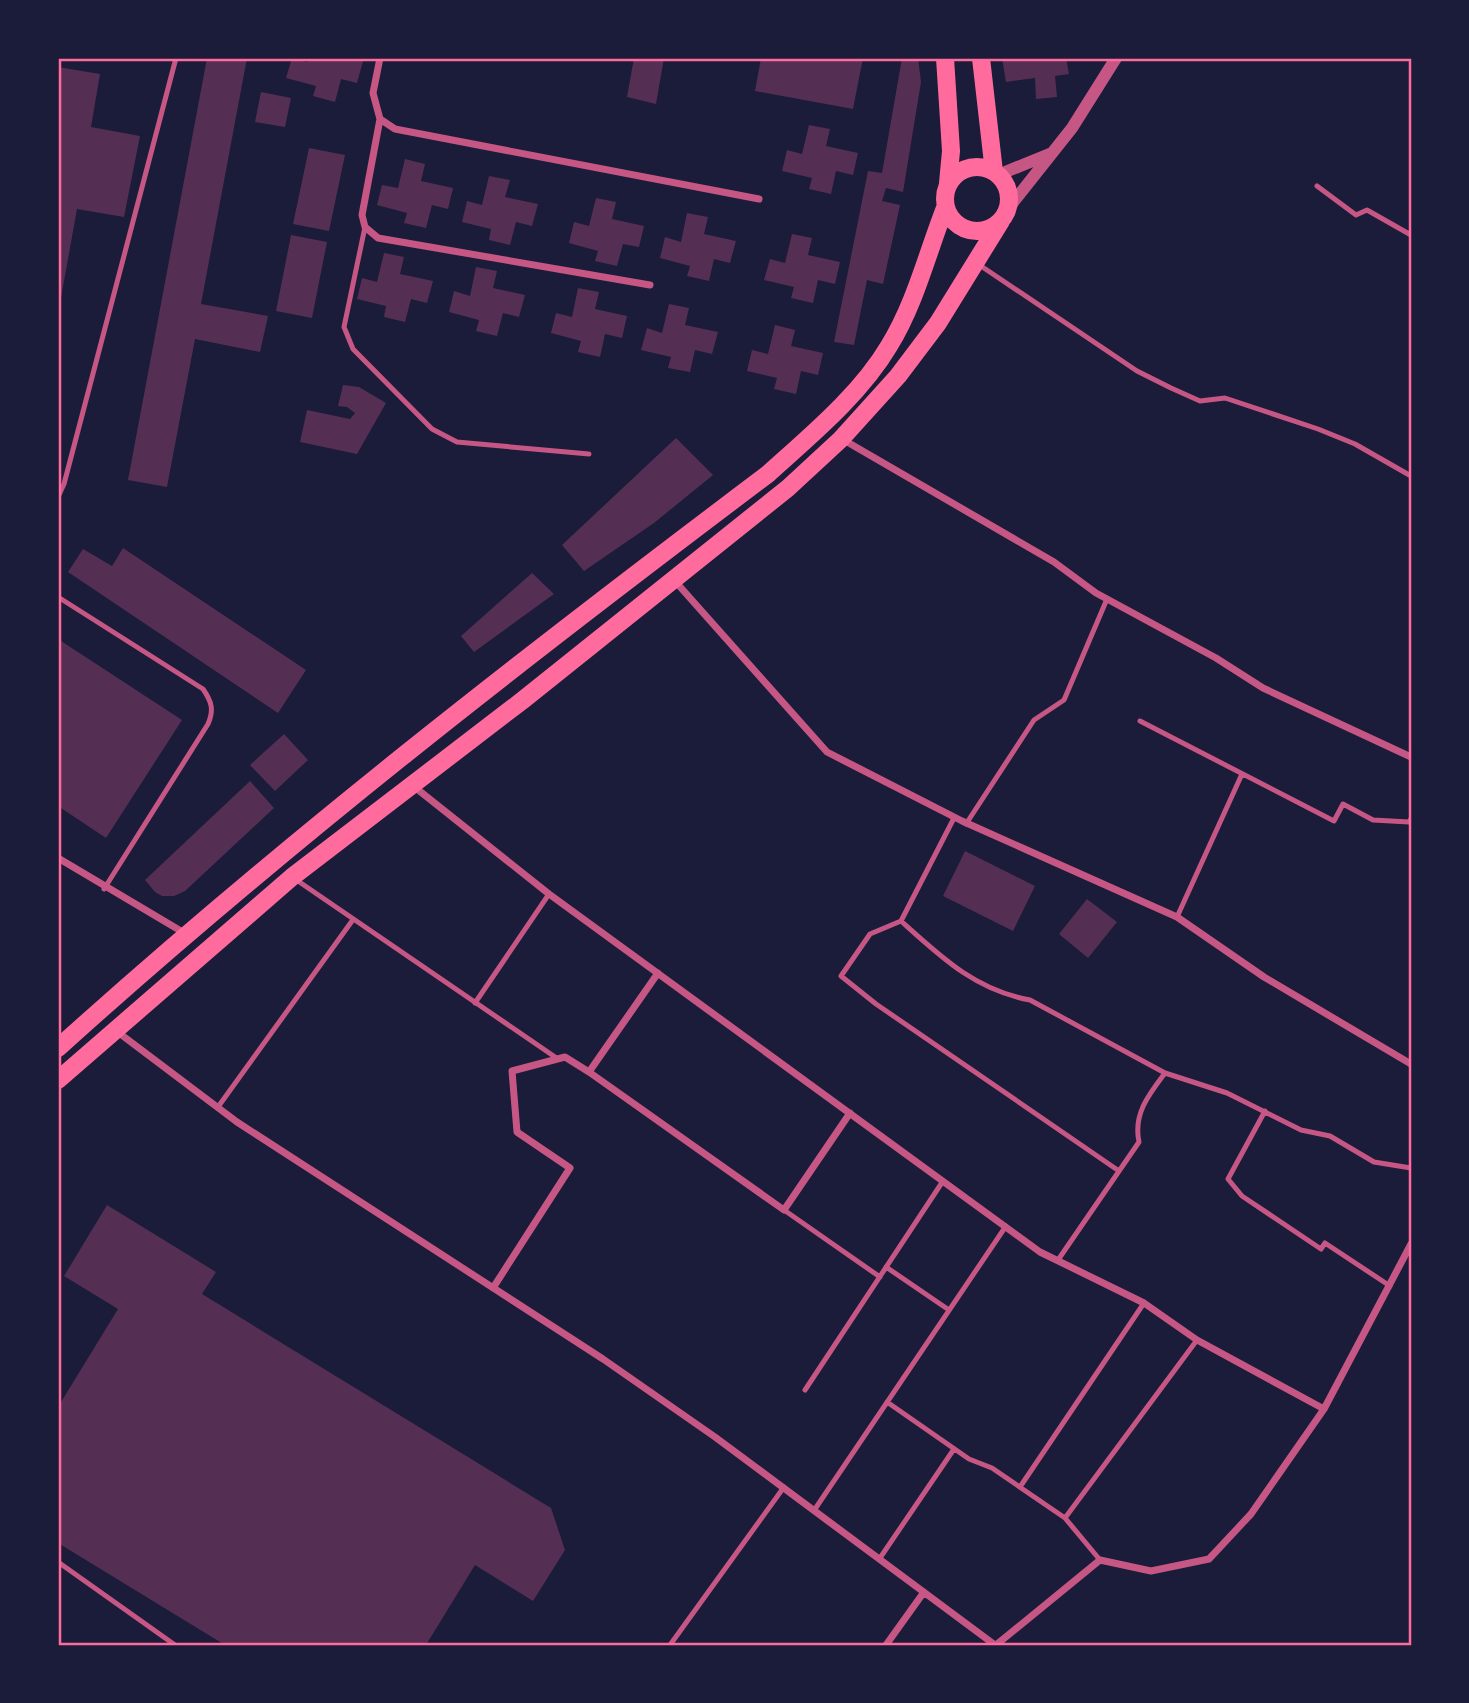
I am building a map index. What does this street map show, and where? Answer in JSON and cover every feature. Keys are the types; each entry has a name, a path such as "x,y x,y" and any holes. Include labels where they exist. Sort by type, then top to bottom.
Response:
{"main road":[{"path":"945,58 951,151 944,195 945,208 949,217 964,230 984,231 1004,216"},
{"path":"58,1080 292,877 789,488 841,439 898,376 938,323 1004,216 1008,191 996,173 981,58"},
{"path":"948,183 954,175 974,167 996,173"},
{"path":"58,1048 186,934 343,803 768,474 807,439 870,373 890,346 945,208"}],"street":[{"path":"380,58 373,93 380,119 362,215 365,228 378,238 650,285"},
{"path":"1004,216 1055,151 1116,58"},
{"path":"380,119 396,129 759,199"},
{"path":"996,173 1055,151"},
{"path":"841,439 1054,562 1107,599 1216,658 1263,688 1411,757"},
{"path":"674,580 827,752 966,824 1177,917 1264,977 1411,1064"},
{"path":"411,784 549,894 1006,1226 1058,1260 1144,1303 1196,1339 1324,1409"},
{"path":"58,858 104,889 186,934"},
{"path":"589,1072 659,973"},
{"path":"114,1029 218,1108 603,1359 815,1509 995,1645 1100,1560 1151,1572 1209,1559 1251,1514 1324,1409 1391,1287 1411,1244"},
{"path":"492,1288 570,1168 517,1132 512,1071 565,1056 784,1210 850,1113"},
{"path":"886,1645 924,1592"}],"lane":[{"path":"58,497 64,484 176,58"},
{"path":"1317,186 1356,215 1367,209 1411,235"},
{"path":"365,228 344,327 353,349 432,429 457,442 589,454"},
{"path":"975,262 1137,371 1171,388 1200,401 1226,398 1318,429 1355,444 1411,476"},
{"path":"58,597 204,689 210,700 212,713 104,889"},
{"path":"966,824 1034,720 1064,699 1107,599"},
{"path":"1140,721 1334,821 1342,804 1373,820 1409,822 1411,819"},
{"path":"1177,917 1242,774"},
{"path":"954,817 901,921 870,934 841,976 876,1004 1119,1171"},
{"path":"292,877 352,921 558,1059"},
{"path":"475,1003 549,894"},
{"path":"218,1108 352,921"},
{"path":"901,921 954,969 972,981 1005,995 1030,1000 1165,1073 1227,1093 1301,1130 1330,1136 1374,1162 1411,1168"},
{"path":"1058,1260 1139,1142 1136,1127 1142,1109 1165,1073"},
{"path":"1265,1111 1228,1179 1242,1196 1321,1249 1325,1243 1391,1287"},
{"path":"805,1390 943,1181"},
{"path":"784,1210 880,1277"},
{"path":"815,1509 1006,1226"},
{"path":"886,1267 949,1310"},
{"path":"1020,1486 1144,1303"},
{"path":"1065,1518 1196,1339"},
{"path":"887,1402 954,1449 1020,1486 1065,1518 1100,1560"},
{"path":"880,1558 954,1449"},
{"path":"670,1645 784,1487"},
{"path":"58,1562 175,1645"}],"building":[{"path":"207,58 247,58 201,304 268,316 260,352 195,339 167,487 128,480"},
{"path":"292,58 307,62 308,58 348,58 363,61 357,83 341,79 335,102 313,96 316,86 286,78"},
{"path":"634,58 664,58 656,104 627,97"},
{"path":"761,58 863,58 853,109 755,91"},
{"path":"902,58 918,58 921,82 903,192 886,188 882,201 900,205 883,284 867,280 854,345 834,342 868,171 882,173"},
{"path":"1002,58 1066,58 1069,74 1055,76 1057,97 1036,99 1035,78 1006,82"},
{"path":"58,67 100,74 91,127 140,136 124,217 77,209 59,309"},
{"path":"261,92 291,98 285,127 255,122"},
{"path":"809,125 830,129 826,146 858,153 853,175 836,171 831,194 809,189 812,178 782,171 787,150 802,154"},
{"path":"309,148 345,155 329,231 293,224"},
{"path":"405,159 425,164 421,181 453,188 448,209 432,205 426,228 404,223 407,213 377,205 382,185 398,188"},
{"path":"489,176 510,180 505,197 538,204 532,226 516,222 510,245 489,240 491,229 462,222 467,201 482,205"},
{"path":"596,198 616,202 612,219 644,226 639,247 623,244 617,266 595,261 598,251 569,243 574,222 589,226"},
{"path":"687,213 708,217 704,234 736,241 730,263 714,259 709,281 687,276 690,266 660,258 665,237 681,242"},
{"path":"792,234 812,238 808,255 840,262 835,284 818,280 813,303 791,298 794,287 764,280 770,259 785,263"},
{"path":"291,235 327,242 312,318 276,311"},
{"path":"384,253 404,257 400,274 433,281 427,303 411,299 405,322 384,317 386,306 357,299 362,278 377,282"},
{"path":"476,267 497,271 493,288 525,295 519,317 503,313 497,336 476,331 479,320 449,312 454,291 470,296"},
{"path":"578,288 599,292 595,309 627,316 622,338 605,334 600,357 578,352 581,341 551,333 556,313 572,317"},
{"path":"669,304 689,308 685,325 718,332 712,354 695,350 690,372 668,368 671,357 641,350 647,328 662,333"},
{"path":"775,325 795,330 791,346 823,353 818,375 801,371 796,394 774,389 777,378 747,371 752,350 768,354"},
{"path":"343,385 359,387 386,403 357,454 300,442 307,410 350,419 355,413 347,407 338,406"},
{"path":"676,438 713,475 654,523 584,571 562,545"},
{"path":"123,548 306,670 278,713 68,572 83,549 112,566"},
{"path":"532,573 554,594 474,652 461,636"},
{"path":"58,639 182,720 106,838 58,806"},
{"path":"284,734 308,760 275,791 250,765"},
{"path":"250,781 274,808 185,891 174,896 162,896 155,892 145,880"},
{"path":"965,851 1035,886 1013,931 943,896"},
{"path":"1087,899 1117,922 1088,958 1059,934"},
{"path":"107,1205 216,1272 202,1294 551,1508 565,1550 533,1601 475,1565 426,1645 225,1645 58,1543 58,1407 118,1309 64,1276"}]}
